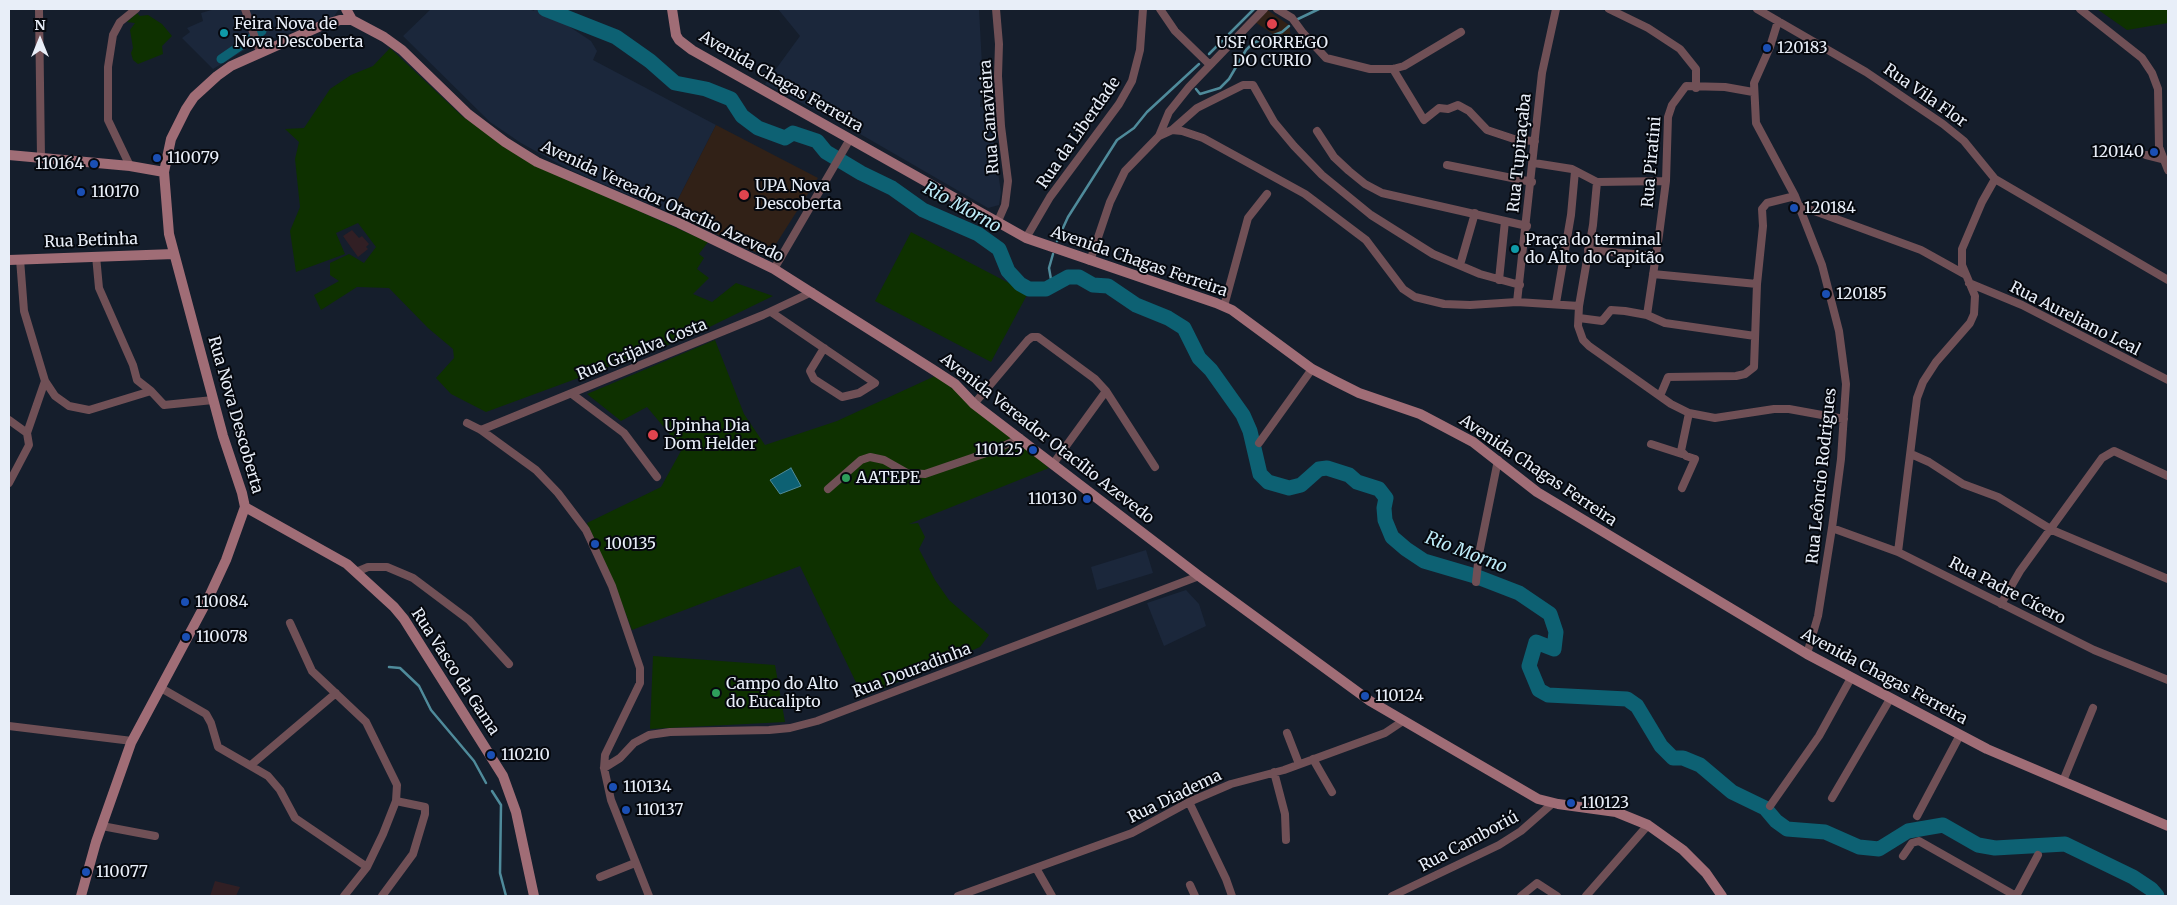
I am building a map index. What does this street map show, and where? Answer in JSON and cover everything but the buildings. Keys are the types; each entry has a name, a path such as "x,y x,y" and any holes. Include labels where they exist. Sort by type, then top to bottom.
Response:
{"main road":[{"path":"346,9 352,20"},
{"name":"Avenida Chagas Ferreira","path":"672,9 676,35 679,40 692,50 848,143 998,221 1026,238 1224,306 1248,320 1311,370 1359,393 1420,414 1473,442 1537,492 1850,680 1960,735 2168,826"},
{"name":"Rua Nova Descoberta","path":"81,896 102,826 132,741 226,560 245,507 213,400 166,221 164,172 172,140 186,109 194,98 217,76 260,52 323,25 340,20 352,20"},
{"name":"Avenida Vereador Otacílio Azevedo","path":"352,20 384,37 402,50 468,114 505,142 537,162 679,223 774,269 955,384 974,404 1199,576 1292,645 1402,721 1437,739 1538,799 1616,812 1648,825 1683,850 1706,873 1722,896"},
{"path":"9,155 130,166 164,172"},
{"name":"Rua Betinha","path":"9,260 174,254"},
{"name":"Rua Vasco da Gama","path":"245,507 334,556 356,572 404,619 503,776 516,812 534,896"}],"street":[{"path":"39,9 41,158"},
{"path":"130,166 108,120 108,68 113,35 120,22 136,9"},
{"path":"245,9 260,52"},
{"name":"Rua Canavieira","path":"996,9 999,44 998,76 1001,126 1008,181 1005,205 998,221"},
{"name":"Rua da Liberdade","path":"1026,238 1050,197 1119,104 1132,81 1140,50 1143,9"},
{"path":"1160,9 1175,32 1210,65"},
{"path":"1159,136 1169,112 1189,86 1264,9"},
{"path":"1277,9 1292,18 1302,34 1326,58 1370,69 1393,69 1410,62 1461,32"},
{"name":"Rua Tupiraçaba","path":"1517,302 1532,182 1542,73 1556,9"},
{"path":"1609,9 1648,28 1680,49 1696,69 1696,88 1719,87 1753,92"},
{"name":"Rua Vila Flor","path":"1757,9 1866,72 1943,124 1964,141 1995,179 2168,280"},
{"path":"2080,9 2142,58 2152,73 2158,89 2158,128 2162,159 2168,170"},
{"name":"Rua Leôncio Rodrigues","path":"1778,21 1770,47 1756,76 1753,92 1756,123 1795,196 1822,265 1840,331 1845,364 1844,419 1832,528 1818,616 1807,654"},
{"path":"1393,69 1424,120 1438,108 1448,109 1458,106 1469,111 1487,130 1508,138 1535,142"},
{"path":"1090,261 1116,185 1125,171 1159,136 1172,130 1198,108 1243,85 1254,85 1274,122 1322,175 1371,215 1405,239 1460,265 1498,280 1520,285"},
{"name":"Rua Piratini","path":"1647,315 1666,181 1668,117 1683,87 1696,88"},
{"path":"1172,130 1182,131 1203,138 1305,194 1366,240 1403,289 1415,297 1444,304 1462,305 1517,302 1556,303 1579,306"},
{"path":"1317,131 1334,156 1364,184 1382,192 1527,226"},
{"path":"774,269 848,143"},
{"path":"2146,155 2162,159"},
{"path":"1534,162 1561,166 1597,182 1666,181"},
{"path":"1447,165 1532,182"},
{"path":"1556,303 1571,215 1575,171"},
{"path":"1898,552 1917,398 1930,371 1970,323 1974,314 1975,296 1962,265 1962,249 1982,202 1995,179"},
{"path":"1597,182 1579,306 1580,333 1589,346 1660,396 1689,413 1715,418 1774,409 1789,409 1844,419"},
{"path":"1224,306 1248,218 1267,194"},
{"path":"1660,396 1668,377 1736,376 1751,370 1755,364 1757,284 1764,205 1778,198 1795,196"},
{"path":"1798,205 1921,250 1966,275"},
{"path":"1460,265 1475,213"},
{"path":"1498,280 1505,221"},
{"path":"1588,250 1656,256"},
{"path":"96,256 99,288 133,365 137,380 164,405 213,400"},
{"path":"20,259 24,312 45,381 55,396 70,406 89,410 151,391"},
{"path":"1653,274 1757,284"},
{"name":"Rua Aureliano Leal","path":"1969,283 2022,305 2168,380"},
{"name":"Rua Grijalva Costa","path":"481,430 771,312 812,292"},
{"path":"1579,318 1604,321 1610,310 1647,315 1665,323 1755,336"},
{"path":"771,312 824,348 875,383 859,393 842,397 814,379 810,371 824,348"},
{"path":"974,404 1032,337 1038,337 1094,379 1106,391 1155,467"},
{"path":"1259,444 1311,370"},
{"path":"9,483 29,445 27,433 45,381"},
{"path":"1053,464 1106,391"},
{"path":"572,394 624,433 657,477"},
{"path":"1682,454 1689,413"},
{"path":"9,420 27,433"},
{"path":"467,423 481,430 536,470 569,506 586,530 612,586 640,668 640,684 605,755 604,768 611,800 649,896"},
{"path":"828,489 857,464 870,457 884,460 908,473 925,474 986,454 1020,438"},
{"path":"1651,444 1695,459 1682,488"},
{"path":"2001,604 2020,571 2052,530 2102,458 2111,452 2122,454 2168,476"},
{"path":"1911,454 1929,462 1963,484 2010,503 2052,530 2168,579"},
{"path":"1476,582 1479,554 1498,460"},
{"name":"Rua Padre Cícero","path":"1832,528 1898,552 2094,650 2168,680"},
{"path":"356,572 368,567 387,567 413,578 469,620 509,664"},
{"name":"Rua Douradinha","path":"604,768 620,758 634,743 649,735 670,732 769,730 790,728 816,721 1199,576"},
{"path":"290,624 312,671 366,722 396,785 396,801 367,867 344,896"},
{"path":"1770,806 1819,736 1850,680"},
{"path":"161,688 206,714 210,718 218,747 251,765 274,782 295,818 367,867"},
{"path":"251,765 336,693"},
{"path":"1832,798 1890,699"},
{"path":"2062,781 2093,708"},
{"name":"Rua Diadema","path":"962,896 1132,833 1189,802 1231,784 1299,764 1385,733 1402,721"},
{"path":"9,726 132,741"},
{"path":"1287,733 1299,764"},
{"path":"1917,816 1960,735"},
{"path":"1313,759 1332,792"},
{"path":"1274,772 1285,814 1286,840"},
{"path":"382,896 413,854 425,814 425,807 396,801"},
{"path":"1189,802 1226,879 1232,896"},
{"name":"Rua Camboriú","path":"1392,896 1498,845 1521,831 1553,803"},
{"path":"1586,896 1648,825"},
{"path":"102,826 155,836"},
{"path":"1902,856 1912,843 1919,841 2016,896 2038,855"},
{"path":"600,877 635,863"},
{"path":"1036,868 1052,896"},
{"path":"1521,896 1537,883 1556,896"},
{"path":"1190,885 1195,896"}],"shaded area":[{"path":"215,9 339,9 333,18 253,45 213,69 182,38 190,32 187,28 203,21 201,13"},
{"path":"431,9 528,9 534,11 535,9 555,17 591,41 597,51 593,60 716,125 671,213 568,169 521,143 490,122 403,36"},
{"path":"778,9 979,9 982,65 980,107 988,107 1001,192 999,205 988,208 855,131 765,84 800,36"},
{"name":"USF CORREGO DO CURIO","path":"1266,9 1289,25 1291,37 1273,34 1255,22"},
{"name":"UPA Nova Descoberta","path":"716,125 818,178 769,255 764,256 671,213"},
{"path":"352,230 359,238 362,236 369,244 366,247 368,249 358,257 343,236"},
{"path":"791,468 801,486 780,494 770,480"},
{"path":"1146,550 1153,573 1097,590 1091,567"},
{"path":"1186,590 1199,604 1206,626 1164,646 1147,603"},
{"path":"215,881 240,887 236,896 210,896"}],"green space":[{"path":"2097,9 2168,9 2168,23 2127,30"},
{"path":"137,13 140,16 148,15 162,24 172,36 162,46 163,54 138,64 133,60 131,53 133,48 130,30 135,23 127,22"},
{"path":"390,48 462,116 523,159 708,242 699,254 704,258 697,269 709,278 693,294 712,302 736,283 773,296 687,338 486,412 451,394 436,378 454,358 453,349 428,328 389,288 357,287 321,310 314,295 339,281 330,275 330,263 349,254 364,263 376,247 358,223 336,233 345,254 296,272 290,231 300,207 295,159 299,142 285,129 304,128 330,89 351,75 373,66"},
{"path":"911,232 1028,293 991,362 875,301"},
{"name":"AATEPE","path":"715,340 744,414 765,445 837,421 935,376 958,392 1049,468 909,524 918,523 925,537 919,549 935,580 949,600 989,635 980,647 863,697 800,566 632,630 611,576 587,523 661,487 682,449 647,407 621,421 587,394"},
{"name":"Campo do Alto do Eucalipto","path":"653,656 775,665 785,722 650,729"}],"waterway":[{"name":"Rio Morno","path":"545,9 616,37 650,61 675,83 706,89 731,99 742,116 758,128 785,138 793,133 817,141 826,152 861,173 892,188 923,210 978,234 999,249 1008,271 1020,284 1029,289 1046,289 1068,277 1079,277 1093,285 1108,286 1136,305 1168,318 1184,328 1199,358 1211,370 1243,415 1250,431 1260,474 1268,482 1289,488 1301,485 1319,469 1327,468 1349,475 1357,482 1379,489 1386,498 1384,508 1385,520 1392,537 1406,549 1424,561 1475,576 1519,593 1550,614 1556,632 1554,649 1536,642 1529,666 1539,690 1548,695 1627,699 1637,706 1661,746 1673,758 1683,758 1700,765 1732,792 1765,808 1776,821 1787,829 1825,832 1859,847 1879,849 1908,831 1943,825 1978,845 1995,848 2065,844 2133,877 2151,889 2157,896"},
{"path":"1229,34 1254,9"},
{"path":"1298,19 1319,9"},
{"path":"1196,89 1200,94 1220,88 1229,79 1246,50 1253,43 1282,32 1289,26"},
{"path":"221,59 262,31"},
{"path":"1209,54 1222,41"},
{"path":"1057,241 1068,217 1117,140 1134,128 1147,112 1199,64"},
{"path":"1052,285 1049,268 1053,254"},
{"path":"389,667 400,668 419,686 431,710 474,761 486,783"},
{"path":"492,791 501,805 500,873 506,896"}],"place":[{"name":"USF CORREGO DO CURIO","path":"1272,24"},
{"name":"Feira Nova de Nova Descoberta","path":"224,33"},
{"name":"120183","path":"1767,48"},
{"name":"120140","path":"2154,152"},
{"name":"110079","path":"157,158"},
{"name":"110164","path":"94,164"},
{"name":"110170","path":"81,192"},
{"name":"UPA Nova Descoberta","path":"744,195"},
{"name":"120184","path":"1794,208"},
{"name":"Praça do terminal do Alto do Capitão","path":"1515,249"},
{"name":"120185","path":"1826,294"},
{"name":"Upinha Dia Dom Helder","path":"653,435"},
{"name":"110125","path":"1033,450"},
{"name":"AATEPE","path":"846,478"},
{"name":"110130","path":"1087,499"},
{"name":"100135","path":"595,544"},
{"name":"110084","path":"185,602"},
{"name":"110078","path":"186,637"},
{"name":"Campo do Alto do Eucalipto","path":"716,693"},
{"name":"110124","path":"1365,696"},
{"name":"110210","path":"491,755"},
{"name":"110134","path":"613,787"},
{"name":"110123","path":"1571,803"},
{"name":"110137","path":"626,810"},
{"name":"110077","path":"86,872"}]}
